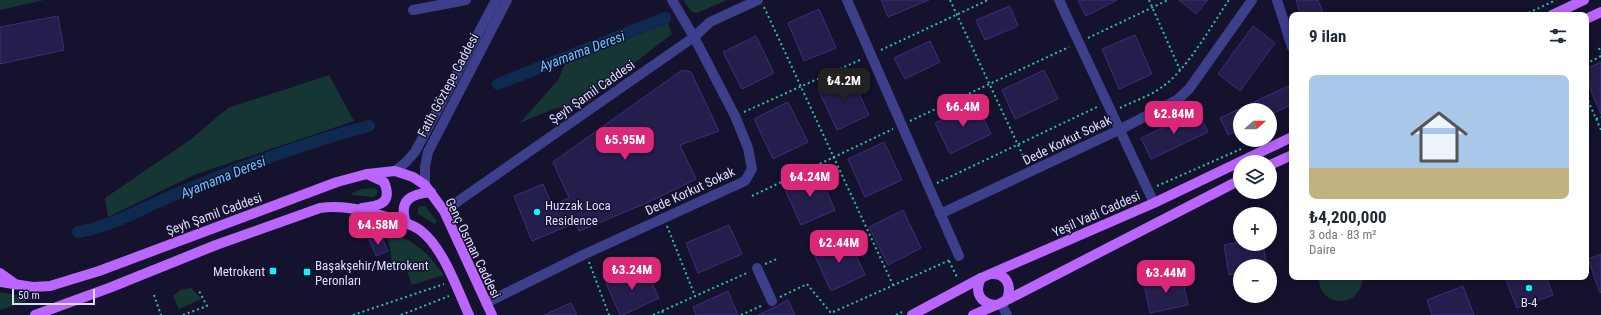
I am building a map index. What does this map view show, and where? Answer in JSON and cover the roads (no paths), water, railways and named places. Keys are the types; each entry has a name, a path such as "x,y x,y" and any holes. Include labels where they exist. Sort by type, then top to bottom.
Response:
{"main road":[{"path":"1556,12 1567,4 1584,0"},
{"path":"1589,18 1601,12"},
{"name":"Yeşil Vadi Caddesi","path":"912,315 986,276 1154,203 1289,138"},
{"path":"1277,162 1289,156"},
{"name":"Şeyh Şamil Caddesi","path":"0,282 33,287 50,286 99,271 337,182 367,174 395,171 413,177 428,189"},
{"path":"35,315 110,288 216,245 320,208 376,207 383,203 386,198 387,190 384,182 367,174"},
{"path":"973,315 1233,184"},
{"name":"Genç Osman Caddesi","path":"428,189 444,211 492,315"},
{"path":"406,223 403,214 404,204 409,197 428,189"},
{"path":"356,208 406,223 420,230 431,240 439,251 469,315"},
{"path":"0,273 17,285"},
{"path":"1001,275 1007,281 1010,290 1001,302 987,304 980,298 977,288 986,276 1001,275"}],"street":[{"path":"413,10 466,0"},
{"name":"Fatih Göztepe Caddesi","path":"395,171 415,152 496,0"},
{"name":"Fatih Göztepe Caddesi","path":"428,189 425,167 428,152 507,0"},
{"name":"Dede Korkut Sokak","path":"486,302 585,254 744,181 752,169 748,148 735,116 694,37 672,0"},
{"name":"Şeyh Şamil Caddesi","path":"444,211 694,37 710,22 759,0"},
{"path":"847,0 959,256"},
{"path":"1059,0 1154,203"},
{"name":"Dede Korkut Sokak","path":"940,214 1119,130 1177,100 1189,89 1252,0"},
{"path":"1277,0 1289,38"},
{"path":"757,268 772,301"},
{"path":"1001,302 1007,315"}],"waterway":[{"name":"Ayamama Deresi","path":"498,84 665,18"},
{"name":"Ayamama Deresi","path":"78,232 116,221 174,195 246,166 320,140 369,126"}],"place":[{"name":"Huzzak Loca Residence","path":"537,212"},
{"name":"Metrokent","path":"273,271"},
{"name":"Başakşehir/Metrokent Peronları","path":"307,272"},
{"name":"B-4","path":"1529,288"}]}
